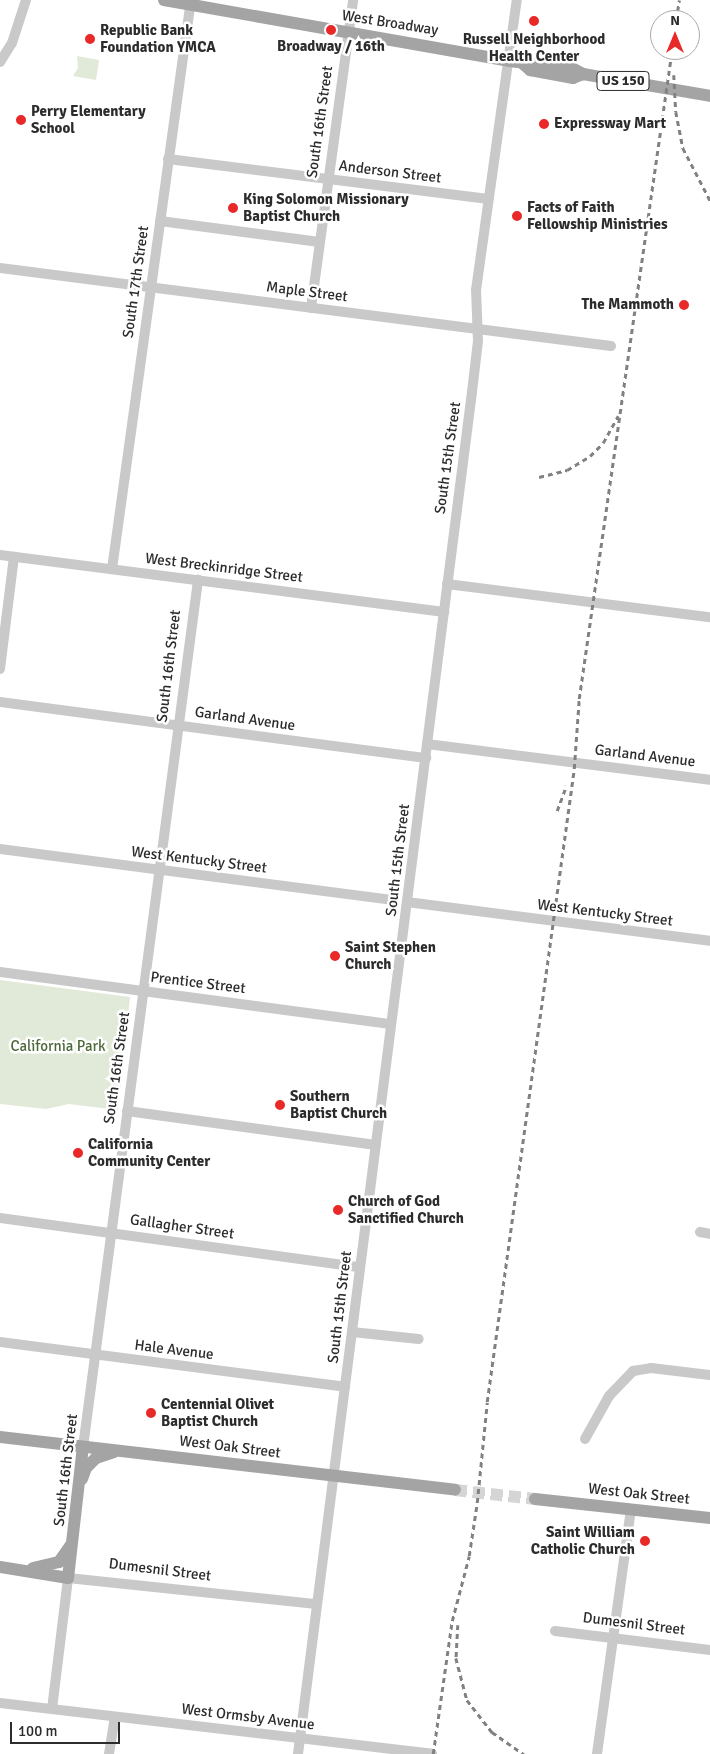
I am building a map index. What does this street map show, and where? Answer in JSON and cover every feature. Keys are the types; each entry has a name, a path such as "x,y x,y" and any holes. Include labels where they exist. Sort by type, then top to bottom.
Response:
{"main road":[{"name":"West Broadway","path":"164,0 191,2 522,63 530,70 573,78 583,74 710,96"},
{"name":"West Oak Street","path":"0,1437 455,1490"},
{"name":"South 16th Street","path":"68,1578 83,1447"},
{"path":"80,1483 86,1468 96,1458 119,1451"},
{"name":"West Oak Street","path":"535,1499 710,1518"},
{"path":"18,1569 52,1566 63,1557 74,1538"},
{"name":"Dumesnil Street","path":"0,1567 68,1578"}],"street":[{"path":"0,62 12,42 26,0"},
{"name":"South 16th Street","path":"311,308 354,0"},
{"name":"South 15th Street","path":"298,1754 332,1476 428,744 478,329 476,290 516,0"},
{"name":"South 17th Street","path":"112,569 191,2"},
{"name":"Anderson Street","path":"168,159 489,200"},
{"path":"160,221 320,242"},
{"name":"Maple Street","path":"0,268 611,346"},
{"name":"West Breckinridge Street","path":"0,555 444,612"},
{"path":"0,669 14,556"},
{"name":"South 16th Street","path":"83,1447 98,1355 111,1232 198,580"},
{"path":"447,584 710,617"},
{"name":"Garland Avenue","path":"0,702 426,758"},
{"name":"Garland Avenue","path":"428,744 710,780"},
{"name":"West Kentucky Street","path":"0,849 394,900"},
{"name":"West Kentucky Street","path":"407,902 710,941"},
{"name":"Prentice Street","path":"0,972 392,1024"},
{"path":"127,1111 376,1145"},
{"name":"Gallagher Street","path":"0,1218 360,1267"},
{"path":"352,1332 419,1339"},
{"name":"Hale Avenue","path":"0,1342 345,1388"},
{"path":"585,1439 609,1396 625,1377 641,1368 710,1375"},
{"path":"597,1754 631,1510"},
{"name":"South 16th Street","path":"52,1709 68,1578"},
{"name":"Dumesnil Street","path":"68,1578 317,1604"},
{"name":"Dumesnil Street","path":"555,1631 710,1650"},
{"name":"West Ormsby Avenue","path":"0,1703 432,1754"},
{"path":"109,1754 115,1716"}],"green space":[{"path":"77,56 99,60 96,80 73,76 78,68"},
{"name":"California Park","path":"0,980 130,997 118,1110 69,1104 46,1109 0,1104"}],"tunnel":[{"path":"455,1490 535,1499"}],"railway":[{"path":"678,10 679,0"},
{"path":"433,1754 452,1621 469,1556 477,1503 487,1402 574,769 579,699 671,60"},
{"path":"674,75 676,112 683,148 710,200"},
{"path":"539,477 567,470 590,456 603,443 618,416"},
{"path":"557,811 566,786"},
{"path":"458,1625 456,1658 467,1700 492,1732 524,1754"}],"place":[{"name":"Russell Neighborhood Health Center","path":"534,21"},
{"name":"Broadway / 16th","path":"331,30"},
{"name":"Republic Bank Foundation YMCA","path":"90,39"},
{"name":"Perry Elementary School","path":"21,120"},
{"name":"Expressway Mart","path":"544,124"},
{"name":"King Solomon Missionary Baptist Church","path":"233,208"},
{"name":"Facts of Faith Fellowship Ministries","path":"517,216"},
{"name":"The Mammoth","path":"684,305"},
{"name":"Saint Stephen Church","path":"335,956"},
{"name":"Southern Baptist Church","path":"280,1105"},
{"name":"California Community Center","path":"78,1153"},
{"name":"Church of God Sanctified Church","path":"338,1210"},
{"name":"Centennial Olivet Baptist Church","path":"151,1413"},
{"name":"Saint William Catholic Church","path":"645,1541"}]}
